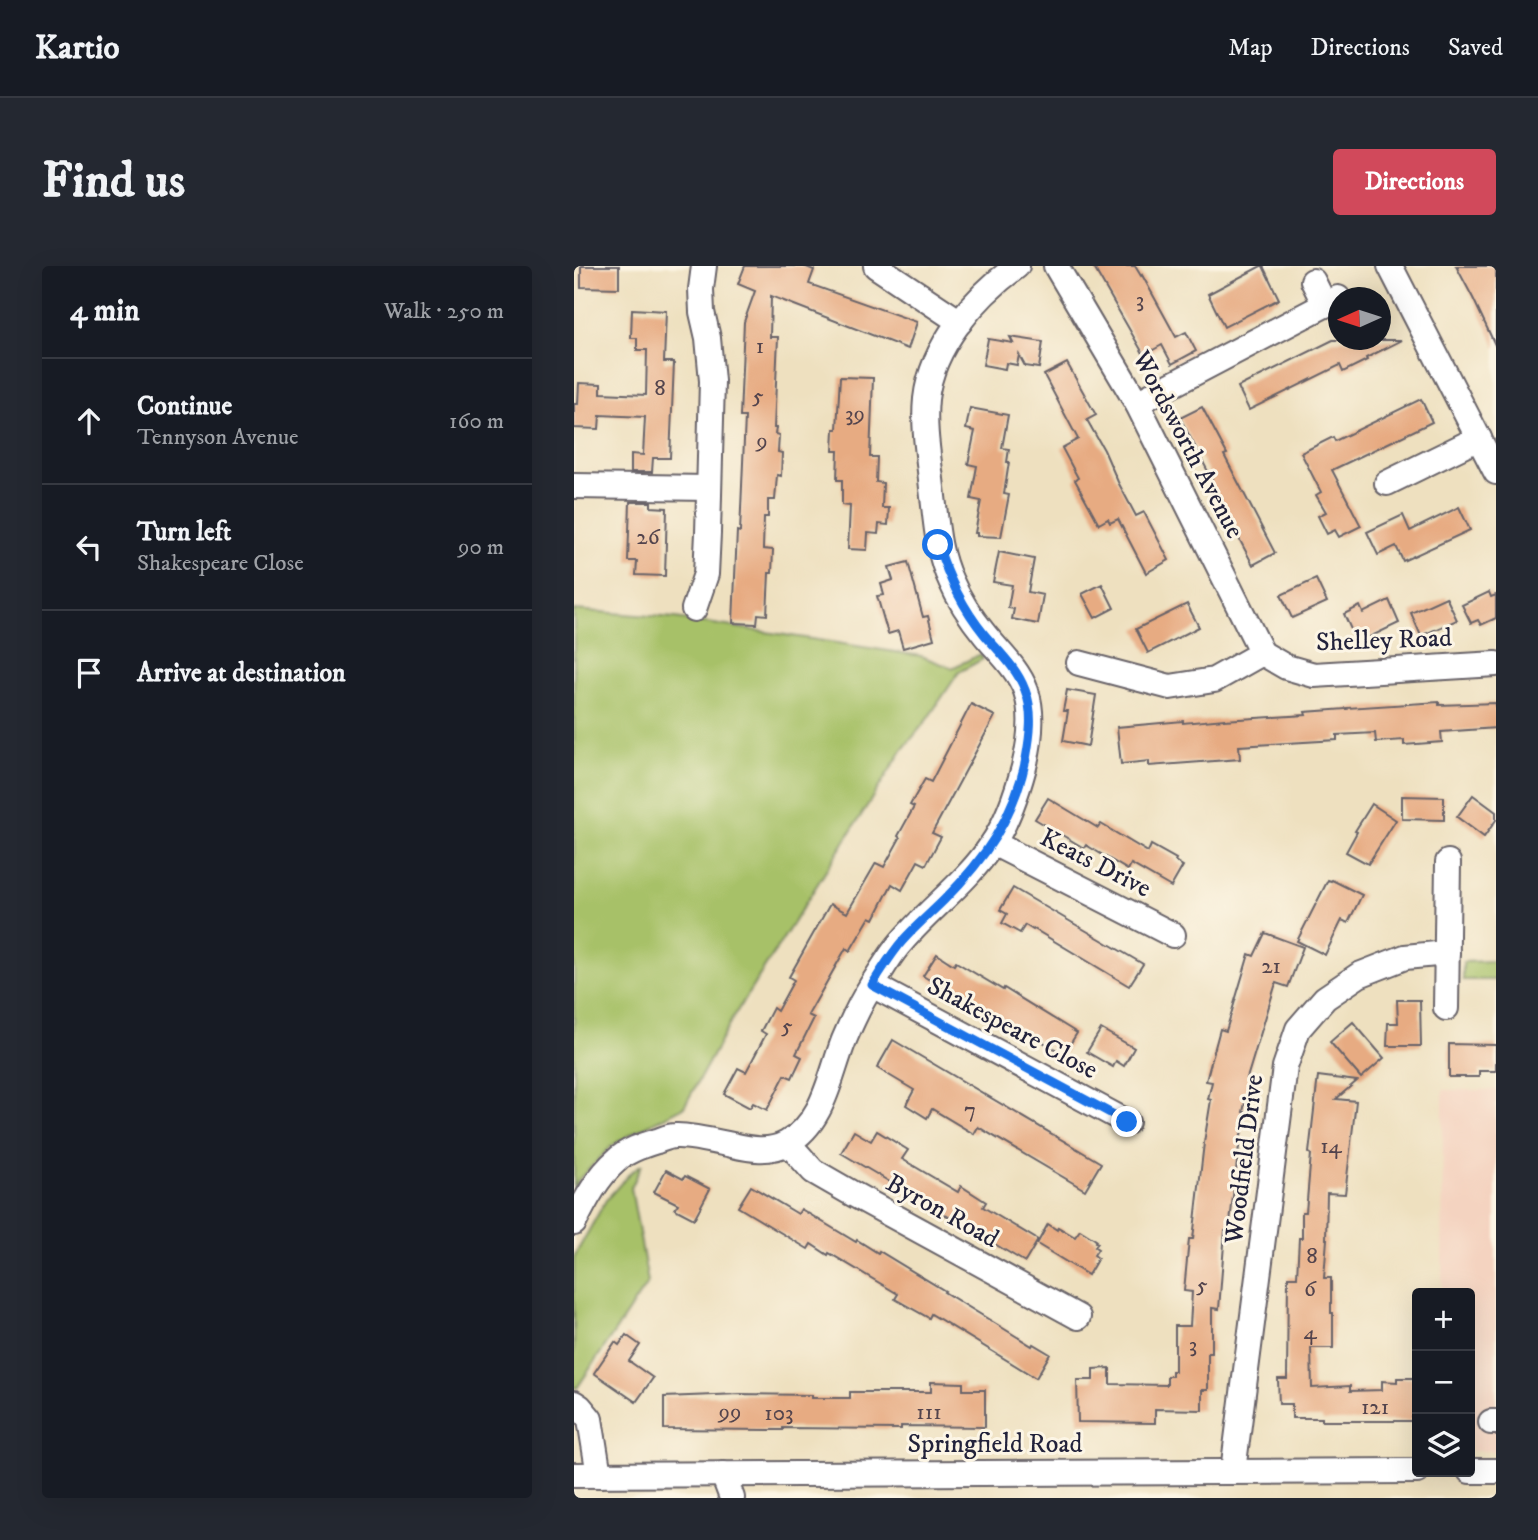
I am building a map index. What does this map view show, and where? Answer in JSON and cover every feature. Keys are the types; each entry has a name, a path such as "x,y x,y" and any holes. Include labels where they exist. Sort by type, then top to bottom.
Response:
{"street":[{"path":"694,609 706,575 708,533 712,381 708,338 702,312 704,266"},
{"path":"876,266 960,322"},
{"path":"574,1223 600,1180 618,1158 641,1146 674,1136 753,1151 788,1143 805,1129 819,1110 845,1037 872,985 898,946 965,878 993,843 1006,820 1024,766 1030,738 1030,712 1026,691 1004,656 983,633 952,584 938,545 925,414 926,396 941,351 960,322 986,291 1017,266"},
{"name":"Wordsworth Avenue","path":"1056,266 1138,403 1262,653"},
{"path":"1390,266 1496,472"},
{"path":"1313,281 1328,290"},
{"path":"1138,403 1328,304"},
{"path":"1387,483 1479,439"},
{"path":"574,486 709,488"},
{"path":"1079,663 1170,687 1214,680 1262,653"},
{"name":"Shelley Road","path":"1262,653 1286,667 1314,675 1496,664"},
{"name":"Keats Drive","path":"993,843 1173,935"},
{"path":"1446,1009 1448,862"},
{"name":"Woodfield Drive","path":"1233,1471 1286,1067 1298,1029 1325,998 1359,975 1405,957 1447,953"},
{"name":"Shakespeare Close","path":"872,985 1127,1122"},
{"name":"Byron Road","path":"788,1143 813,1171 1078,1317"},
{"path":"574,1403 590,1419 599,1475"},
{"name":"Springfield Road","path":"574,1475 1412,1471"},
{"path":"1475,1471 1496,1471"},
{"path":"723,1474 733,1498"}],"shaded area":[{"path":"1443,1090 1496,1090 1496,1451 1475,1451 1475,1288 1442,1288"}],"green space":[{"path":"574,610 675,618 921,656 952,668 981,654 983,659 959,672 926,721 903,749 734,1016 684,1107 613,1145 579,1179 574,1188"},
{"path":"1496,961 1496,980 1463,980 1463,962"},
{"path":"642,1164 631,1188 648,1282 577,1388 574,1387 574,1257 606,1200 630,1173"}],"building":[{"path":"581,266 619,266 619,288 581,287"},
{"path":"745,266 804,266 814,270 809,284 917,322 908,349 771,296 770,337 778,337 774,428 775,434 779,435 778,452 782,453 781,476 777,475 775,500 768,500 768,517 764,517 763,549 773,550 767,615 758,614 757,624 733,623 745,417 740,417 744,322 755,291 738,284"},
{"path":"1093,266 1135,266 1176,337 1186,332 1196,351 1172,364 1162,345 1144,355"},
{"path":"1261,266 1279,299 1224,327 1208,294"},
{"path":"1456,266 1496,266 1496,347 1473,298"},
{"path":"632,309 666,311 664,362 674,362 670,458 653,458 652,472 631,472 631,454 643,455 645,417 600,415 599,429 574,428 574,404 578,404 579,383 601,384 601,393 646,395 647,350 637,350 637,338 631,338"},
{"path":"1010,337 1043,342 1039,368 1025,366 1019,355 1017,365 1006,363 1005,369 983,365 988,339 1013,343"},
{"path":"1328,342 1328,350 1382,350 1343,372 1340,365 1249,410 1238,387"},
{"path":"1067,363 1096,415 1087,420 1118,482 1136,516 1144,512 1169,560 1146,573 1118,519 1110,523 1108,519 1099,524 1075,480 1078,478 1062,448 1078,439 1044,375"},
{"path":"840,377 873,378 870,457 877,457 876,482 883,483 882,508 889,508 888,525 879,524 878,534 868,533 867,550 848,549 850,506 842,505 842,480 837,480 838,451 833,451"},
{"path":"1421,399 1432,422 1332,470 1361,526 1339,537 1335,530 1327,534 1318,516 1326,512 1316,495 1321,492 1301,453 1333,437 1335,441"},
{"path":"1202,407 1275,553 1253,565 1208,480 1212,479 1180,418"},
{"path":"970,408 1008,415 1002,448 1009,449 1004,494 1009,495 1001,537 977,536 975,533 981,501 971,499 977,466 968,464 975,431 966,429"},
{"path":"630,502 651,502 651,507 667,508 665,576 636,575 637,561 628,561"},
{"path":"1459,507 1470,530 1403,561 1396,546 1378,555 1367,532 1403,515 1410,531"},
{"path":"999,552 1034,559 1028,592 1043,595 1038,624 1012,619 1014,609 1008,608 1012,585 993,582"},
{"path":"908,562 923,617 928,616 934,639 903,648 898,631 888,634 877,596 884,595 881,584 893,580 889,567"},
{"path":"1316,579 1327,602 1292,618 1281,595"},
{"path":"1102,584 1114,608 1095,618 1082,594"},
{"path":"1489,592 1491,597 1496,595 1496,618 1481,625 1478,620 1471,623 1462,605"},
{"path":"1446,597 1457,620 1421,636 1411,613"},
{"path":"1389,600 1399,623 1357,643 1344,614 1360,606 1363,613"},
{"path":"1187,604 1199,627 1148,653 1136,629"},
{"path":"1067,690 1096,695 1088,746 1063,741 1068,711 1063,711"},
{"path":"1439,702 1439,705 1496,703 1496,728 1441,732 1442,742 1404,745 1404,740 1376,742 1375,733 1337,735 1337,740 1239,746 1240,759 1149,766 1149,761 1121,764 1117,727 1306,715 1305,712"},
{"path":"971,704 995,716 932,833 941,837 926,865 918,861 902,890 892,884 874,919 870,917 850,951 846,948 808,1015 814,1018 796,1054 802,1057 792,1078 785,1075 767,1110 753,1103 750,1108 724,1094 738,1068 746,1072 766,1034 761,1031 773,1008 777,1011 794,980 789,977 830,904 847,913 876,863 884,867 914,807 910,805 925,779 931,782"},
{"path":"1473,795 1496,812 1496,820 1484,837 1457,817"},
{"path":"1402,796 1444,797 1444,820 1402,819"},
{"path":"1048,798 1098,828 1101,824 1148,852 1151,845 1176,859 1175,861 1183,866 1171,887 1131,864 1128,870 1086,845 1084,848 1035,819"},
{"path":"1372,804 1396,820 1368,864 1346,852"},
{"path":"1328,880 1362,895 1348,923 1342,920 1325,955 1297,941"},
{"path":"1013,888 1143,964 1129,986 1034,929 1025,925 1020,933 1002,923 1007,914 1000,910"},
{"path":"1265,933 1303,947 1288,987 1276,983 1247,1078 1250,1079 1243,1112 1229,1231 1225,1231 1219,1309 1212,1308 1212,1353 1208,1353 1208,1390 1202,1390 1202,1410 1155,1409 1155,1423 1078,1422 1077,1380 1093,1380 1093,1369 1110,1368 1110,1384 1167,1385 1167,1376 1172,1376 1172,1371 1175,1371 1175,1326 1190,1326 1192,1292 1184,1291 1189,1239 1193,1239 1211,1100 1208,1099 1212,1082 1206,1081 1220,1029 1226,1031 1249,954 1254,956"},
{"path":"937,954 1003,990 1004,988 1077,1033 1064,1054 923,976"},
{"path":"1397,1000 1420,1000 1421,1046 1387,1046 1388,1023 1398,1023"},
{"path":"1353,1022 1384,1058 1361,1078 1330,1042"},
{"path":"1101,1029 1134,1048 1124,1066 1116,1061 1113,1067 1087,1052"},
{"path":"893,1040 1101,1163 1085,1190 978,1127 974,1134 932,1109 927,1118 906,1105 914,1090 877,1068"},
{"path":"1449,1044 1496,1045 1496,1071 1479,1071 1479,1077 1449,1077"},
{"path":"1318,1076 1357,1081 1336,1099 1356,1101 1345,1194 1327,1193 1324,1278 1331,1278 1333,1348 1311,1348 1312,1388 1350,1386 1350,1391 1382,1390 1382,1381 1397,1382 1397,1378 1412,1378 1412,1421 1322,1421 1322,1418 1292,1418 1292,1404 1279,1404 1278,1379 1287,1379 1288,1277 1297,1277 1302,1212 1306,1212 1309,1153"},
{"path":"854,1131 871,1141 877,1131 908,1150 902,1159 958,1192 961,1186 986,1202 983,1207 1038,1240 1025,1262 841,1153"},
{"path":"666,1170 710,1189 694,1219 675,1209 678,1204 654,1192"},
{"path":"751,1186 798,1214 801,1209 856,1242 857,1240 878,1253 879,1251 1032,1346 1033,1344 1050,1354 1036,1378 931,1314 929,1318 895,1299 898,1294 829,1253 828,1255 811,1244 808,1249 738,1207"},
{"path":"1048,1224 1075,1237 1080,1230 1096,1240 1098,1243 1095,1247 1098,1249 1094,1255 1098,1258 1088,1275 1037,1244"},
{"path":"626,1335 640,1345 629,1361 653,1378 636,1402 594,1373 615,1342 619,1345"},
{"path":"931,1382 963,1383 963,1390 985,1390 985,1427 664,1429 664,1397 740,1394 850,1398 850,1392 931,1392"}],"route":[{"path":"938,545 952,584 968,612 1004,656 1026,691 1030,712 1030,738 1015,795 1006,820 993,843 965,878 898,946 872,985 1127,1122"}]}
